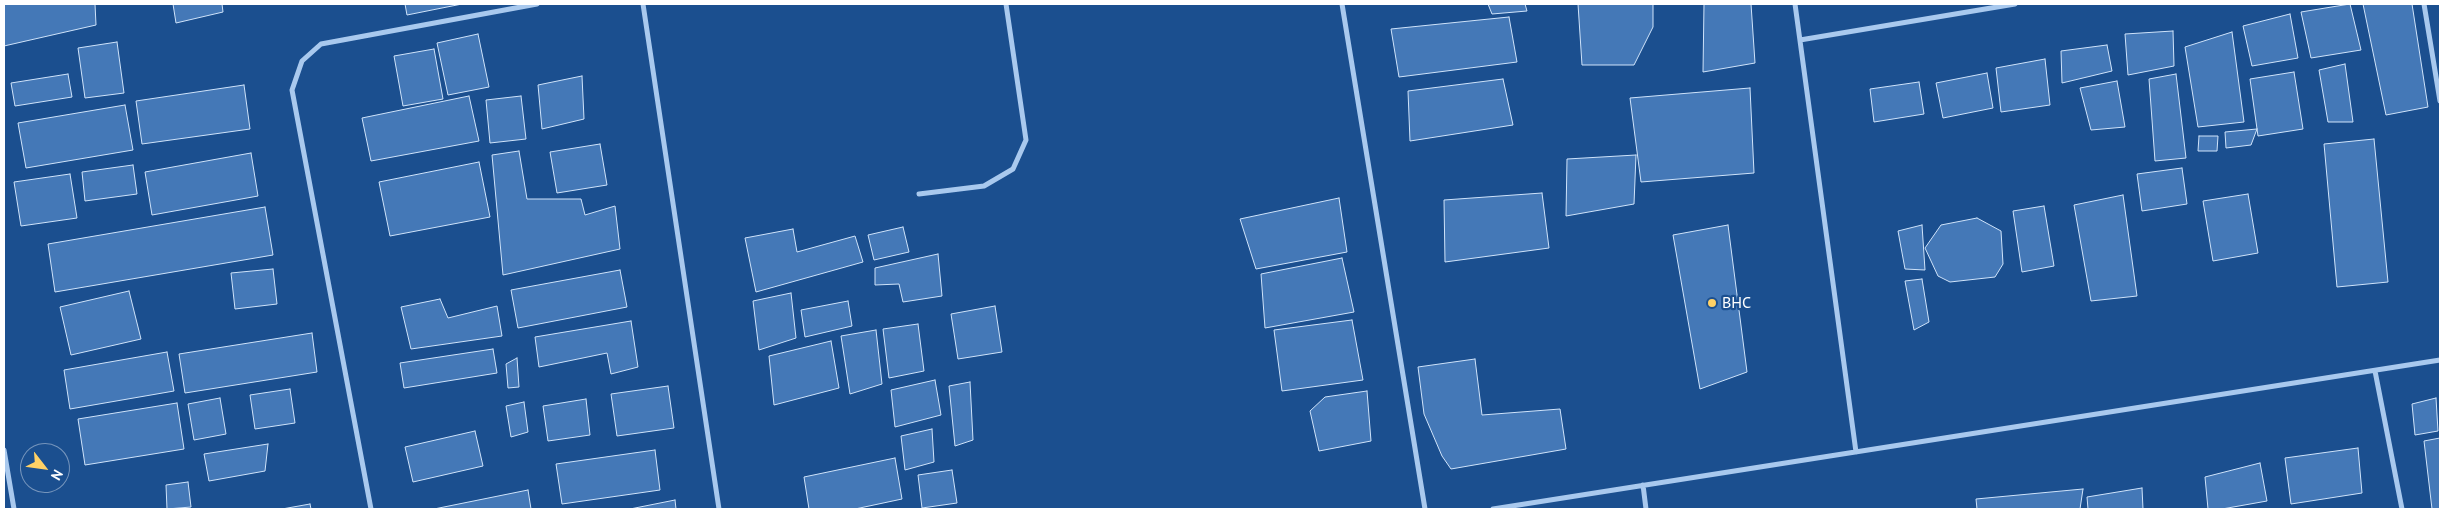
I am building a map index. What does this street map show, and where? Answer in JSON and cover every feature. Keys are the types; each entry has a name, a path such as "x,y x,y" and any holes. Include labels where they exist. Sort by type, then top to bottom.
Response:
{"street":[{"path":"371,509 292,90 302,61 322,44 537,4"},
{"path":"642,4 719,509"},
{"path":"919,194 984,186 1013,169 1026,140 1006,4"},
{"path":"1342,4 1425,509"},
{"path":"1795,4 1856,452"},
{"path":"1800,40 2014,4"},
{"path":"2424,4 2440,101"},
{"path":"1493,509 2440,360"},
{"path":"2375,371 2402,509"},
{"path":"4,450 14,509"},
{"path":"1642,485 1646,509"}],"building":[{"path":"4,4 95,4 96,25 4,46"},
{"path":"173,4 222,4 223,12 176,23"},
{"path":"405,4 462,4 407,15"},
{"path":"1488,4 1525,4 1527,11 1492,14"},
{"path":"1578,4 1653,4 1653,27 1634,65 1582,65"},
{"path":"1704,4 1751,4 1755,63 1703,72"},
{"path":"2350,4 2361,50 2311,58 2301,12"},
{"path":"2363,4 2412,4 2428,107 2386,115"},
{"path":"2290,14 2298,58 2252,66 2243,26"},
{"path":"1509,17 1517,62 1399,77 1391,29"},
{"path":"2173,31 2174,66 2128,75 2125,34"},
{"path":"2232,32 2244,122 2198,127 2185,47"},
{"path":"478,34 489,87 448,95 437,43"},
{"path":"117,42 124,93 85,98 78,48"},
{"path":"2107,45 2112,71 2062,83 2061,51"},
{"path":"434,49 443,99 403,106 394,56"},
{"path":"2045,59 2050,105 2001,112 1996,68"},
{"path":"2345,64 2353,122 2328,122 2319,70"},
{"path":"2294,72 2303,129 2258,136 2250,79"},
{"path":"1987,73 1993,108 1943,118 1936,83"},
{"path":"68,74 72,97 15,106 11,83"},
{"path":"2176,74 2186,158 2155,161 2149,79"},
{"path":"582,76 584,119 542,129 538,85"},
{"path":"1503,79 1513,125 1410,141 1408,91"},
{"path":"2117,81 2125,127 2091,130 2080,88"},
{"path":"1919,82 1924,114 1874,122 1870,89"},
{"path":"244,85 250,129 142,144 136,101"},
{"path":"1750,88 1754,173 1641,182 1630,98"},
{"path":"469,96 479,141 371,161 362,118"},
{"path":"521,96 526,139 490,143 486,100"},
{"path":"125,105 133,150 26,168 18,123"},
{"path":"2257,129 2251,145 2226,148 2225,132"},
{"path":"2199,136 2218,136 2217,151 2198,151"},
{"path":"2374,139 2388,282 2337,287 2324,144"},
{"path":"600,144 607,185 557,193 550,152"},
{"path":"519,151 527,199 581,199 585,215 615,206 620,249 503,275 492,155"},
{"path":"251,153 258,196 152,215 145,172"},
{"path":"1636,155 1634,204 1566,216 1567,159"},
{"path":"479,162 490,217 390,236 379,182"},
{"path":"133,165 137,194 85,201 82,172"},
{"path":"2182,168 2187,204 2142,211 2137,174"},
{"path":"70,174 77,218 21,226 14,182"},
{"path":"1542,193 1549,248 1445,262 1444,200"},
{"path":"2248,194 2258,253 2213,261 2203,201"},
{"path":"2123,195 2137,296 2091,301 2074,205"},
{"path":"1339,198 1347,252 1256,269 1240,219"},
{"path":"2044,206 2054,266 2022,272 2013,211"},
{"path":"265,207 273,255 55,292 48,244"},
{"path":"1977,218 2001,231 2003,264 1995,277 1950,282 1938,276 1925,248 1941,225"},
{"name":"BHC","path":"1728,225 1747,372 1700,389 1673,235"},
{"path":"1922,225 1925,270 1905,269 1898,231"},
{"path":"903,227 909,252 874,260 868,235"},
{"path":"793,229 797,252 855,236 863,262 756,292 745,238"},
{"path":"938,254 942,296 903,302 899,284 875,285 875,268"},
{"path":"1342,258 1354,312 1265,328 1261,274"},
{"path":"273,269 277,304 235,309 231,273"},
{"path":"620,270 627,307 518,328 511,290"},
{"path":"1922,279 1929,322 1914,330 1905,281"},
{"path":"129,291 141,339 71,355 60,307"},
{"path":"791,293 796,338 759,350 753,301"},
{"path":"440,299 448,318 497,306 502,336 411,349 401,307"},
{"path":"848,301 852,326 805,337 801,310"},
{"path":"995,306 1002,352 958,359 951,314"},
{"path":"1352,320 1363,380 1282,391 1274,330"},
{"path":"631,321 638,367 611,374 607,353 539,367 535,337"},
{"path":"918,324 924,371 889,378 883,329"},
{"path":"876,330 882,384 850,394 841,336"},
{"path":"312,333 317,372 185,393 179,354"},
{"path":"831,341 839,388 774,405 769,356"},
{"path":"493,349 497,373 404,388 400,363"},
{"path":"167,352 174,391 70,409 64,370"},
{"path":"517,358 519,387 508,388 506,364"},
{"path":"1475,359 1482,415 1560,409 1566,449 1451,469 1442,456 1424,414 1418,367"},
{"path":"935,380 941,415 895,427 891,390"},
{"path":"970,382 973,440 955,446 949,386"},
{"path":"668,386 674,428 617,436 611,394"},
{"path":"290,389 295,423 255,429 250,395"},
{"path":"1367,391 1371,441 1319,451 1310,411 1325,397"},
{"path":"220,398 226,434 194,440 188,404"},
{"path":"2436,398 2438,431 2415,435 2412,404"},
{"path":"586,399 590,435 548,441 543,406"},
{"path":"524,402 528,432 511,437 506,406"},
{"path":"177,403 184,449 85,465 78,419"},
{"path":"932,429 934,462 905,470 901,436"},
{"path":"475,431 483,466 413,482 405,447"},
{"path":"2440,438 2440,509 2432,509 2424,441"},
{"path":"268,444 265,471 209,481 204,454"},
{"path":"2358,448 2362,493 2291,504 2285,458"},
{"path":"655,450 660,490 562,504 556,464"},
{"path":"895,458 902,499 855,509 809,509 804,477"},
{"path":"2260,463 2267,501 2222,509 2208,509 2205,477"},
{"path":"952,470 957,503 922,508 918,475"},
{"path":"188,482 191,507 167,509 166,485"},
{"path":"2142,488 2143,509 2088,509 2087,497"},
{"path":"2083,489 2080,509 1977,509 1976,499"},
{"path":"528,490 531,509 434,509"},
{"path":"675,500 676,509 630,509"},
{"path":"310,504 311,509 282,509"}],"place":[{"name":"BHC","path":"1712,303"}]}
